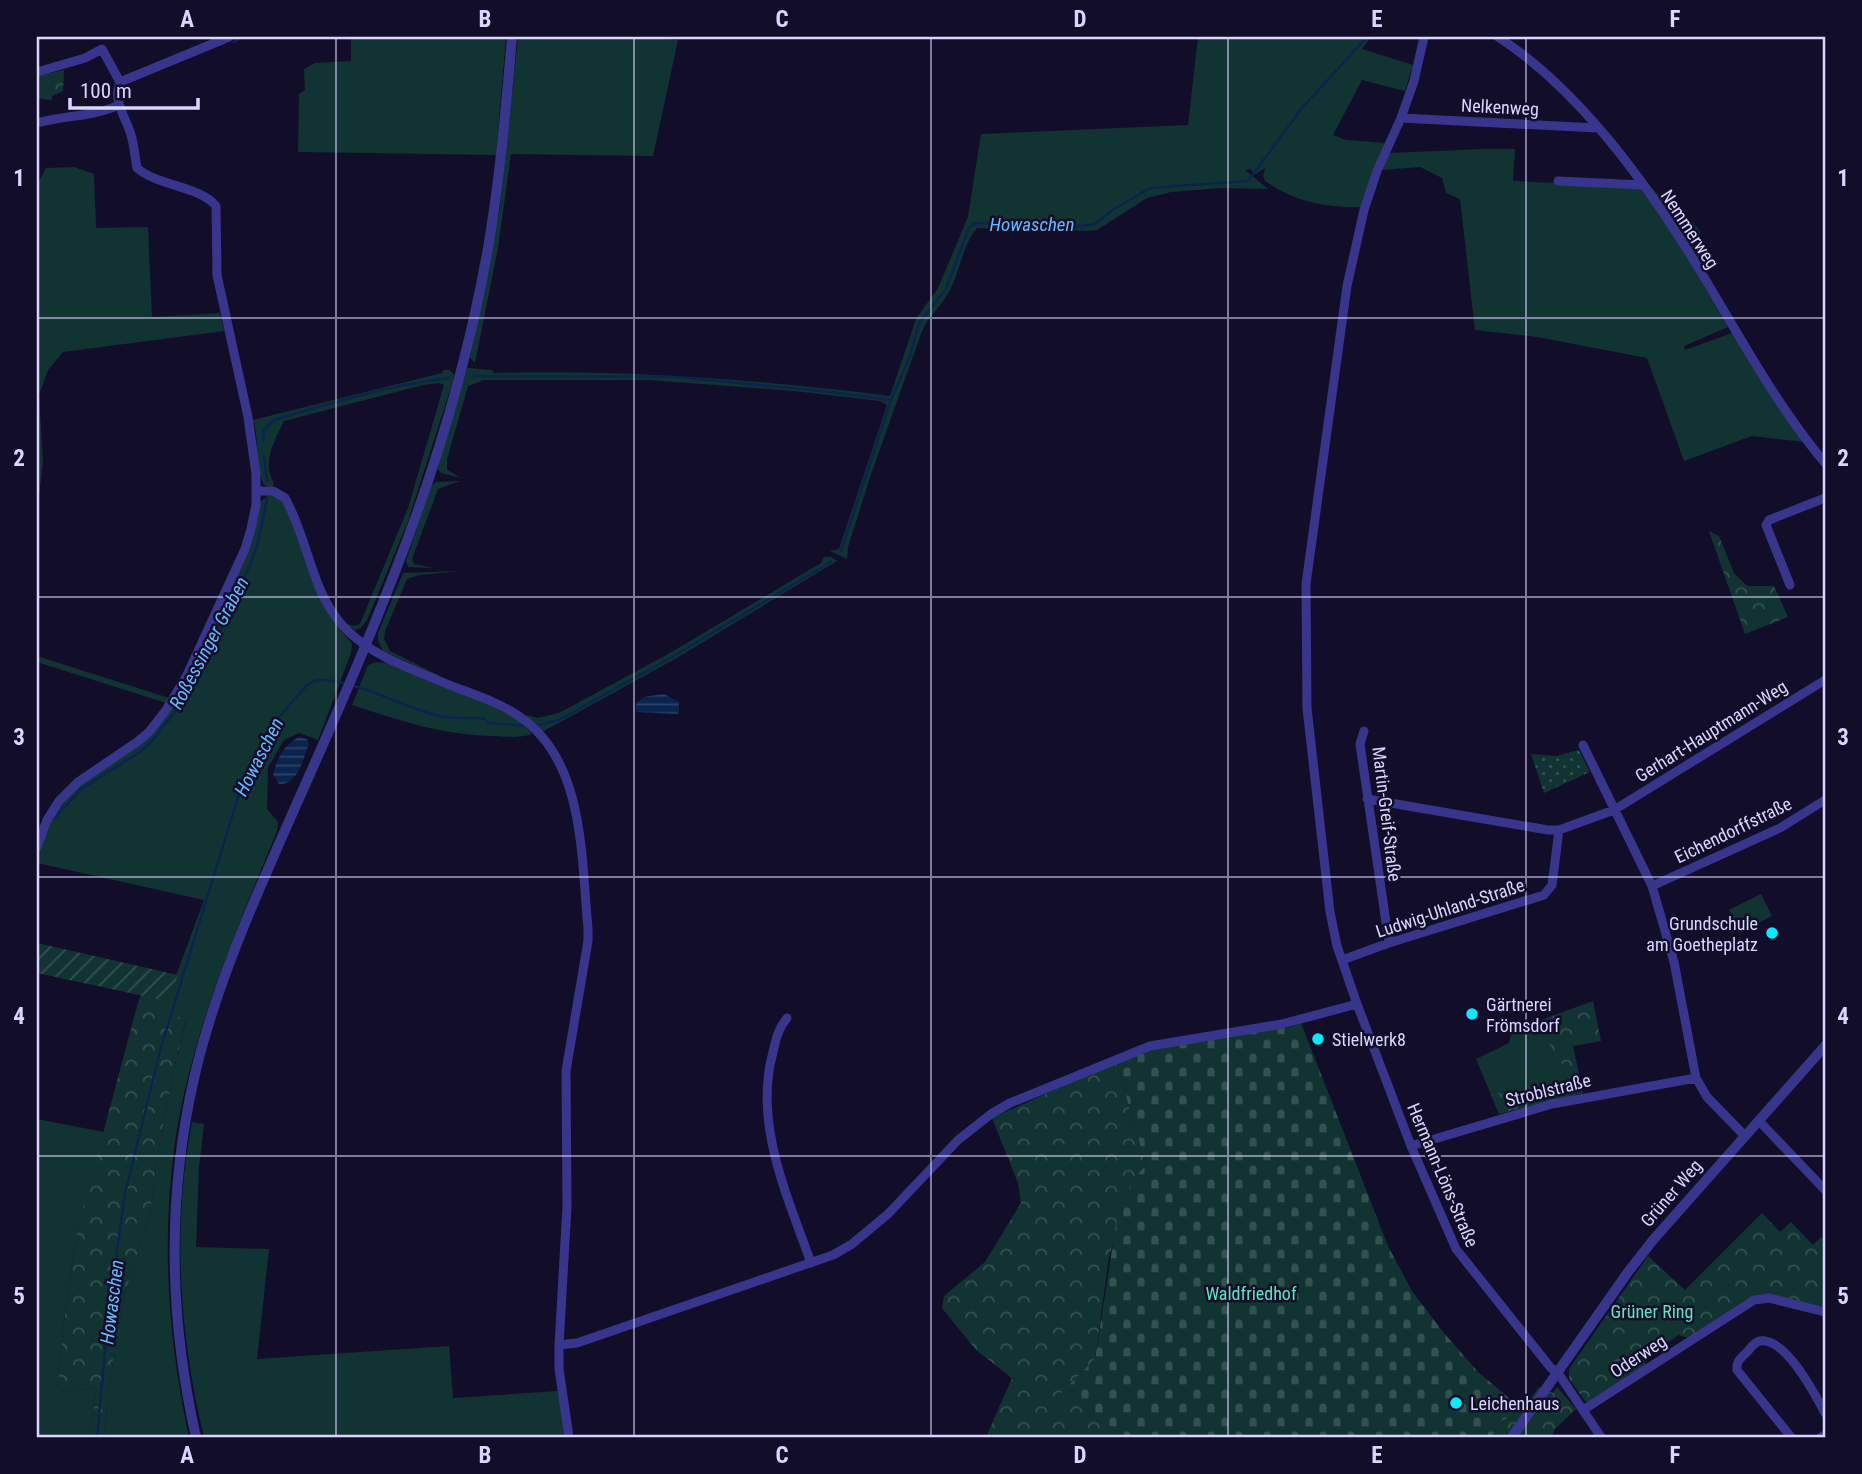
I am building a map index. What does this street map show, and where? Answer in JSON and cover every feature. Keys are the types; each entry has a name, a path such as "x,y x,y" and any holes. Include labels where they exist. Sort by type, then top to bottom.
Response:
{"street":[{"path":"196,1437 183,1376 174,1256 178,1183 186,1114 210,1018 236,946 397,568 437,457 463,365 488,248 512,37"},
{"name":"Hermann-Löns-Straße","path":"1424,37 1414,80 1401,118 1377,171 1357,232 1347,286 1306,584 1305,634 1310,733 1329,912 1357,1004 1411,1146 1456,1250 1551,1368 1558,1373 1601,1437"},
{"name":"Nemmerweg","path":"1498,37 1538,66 1561,88 1642,185 1681,240 1779,401 1825,463"},
{"path":"37,847 47,820 59,801 78,782 149,732 179,690 245,548 254,517 257,491 248,417 217,275 216,206 206,198 150,177 137,168 131,134 119,105 117,90 120,82 229,38"},
{"path":"37,72 64,66 102,49 120,82"},
{"path":"37,122 104,112 119,105"},
{"name":"Nelkenweg","path":"1401,118 1597,128"},
{"path":"1558,181 1642,185"},
{"path":"257,491 274,491 285,498 324,600 340,623 380,655 503,708 525,721 560,762 572,794 588,941 566,1072 567,1207 559,1369 569,1437"},
{"path":"1790,585 1766,528 1767,522 1825,498"},
{"name":"Gerhart-Hauptmann-Weg","path":"1559,830 1614,810 1825,680"},
{"name":"Martin-Greif-Straße","path":"1364,731 1360,744 1389,943"},
{"path":"1583,745 1652,886 1674,962 1696,1077 1707,1097 1745,1136"},
{"path":"1367,799 1559,830"},
{"name":"Eichendorffstraße","path":"1652,886 1780,828 1825,800"},
{"name":"Ludwig-Uhland-Straße","path":"1342,960 1544,895 1552,885 1559,830"},
{"path":"559,1345 577,1343 833,1255 863,1236 894,1208 958,1140 1010,1103 1150,1046 1282,1024 1357,1004"},
{"path":"787,1018 779,1027 768,1073 769,1123 777,1163 811,1263"},
{"name":"Grüner Weg","path":"1512,1437 1653,1240 1825,1046"},
{"name":"Stroblstraße","path":"1411,1146 1552,1104 1696,1077"},
{"path":"1759,1121 1825,1190"},
{"name":"Oderweg","path":"1583,1410 1754,1300 1769,1298 1825,1312"},
{"path":"1791,1437 1737,1370 1738,1361 1755,1343 1765,1342 1786,1353 1812,1389 1825,1413"}],"green space":[{"path":"506,37 496,155 298,152 299,94 305,90 304,69 315,63 351,61 351,39"},
{"path":"518,37 634,37 678,40 653,156 511,154 498,248 475,363 470,358 500,207"},
{"path":"1198,37 1371,37 1362,49 1413,65 1405,91 1362,80 1333,135 1346,140 1385,143 1361,207 1323,205 1299,199 1265,181 1265,168 1256,174 1250,169 1245,170 1268,189 1220,188 1171,192 1147,198 1097,230 977,228 967,245 952,287 922,331 870,477 848,547 847,559 830,551 839,549 887,405 880,401 794,391 650,380 484,380 468,386 447,459 447,470 461,478 441,473 437,468 467,368 492,370 494,373 692,377 890,396 916,319 938,288 968,217 981,134 1188,125"},
{"path":"64,70 63,91 52,96 52,100 37,98 37,76"},
{"path":"1612,136 1651,187 1669,206 1690,219 1697,227 1700,232 1702,264 1708,280 1609,137"},
{"path":"1515,149 1513,181 1640,187 1668,225 1728,327 1684,346 1685,350 1732,333 1804,442 1752,436 1684,461 1647,358 1537,337 1475,330 1460,199 1446,193 1442,178 1420,167 1381,170 1389,153"},
{"path":"74,167 94,174 96,228 148,227 152,317 220,313 224,331 63,352 48,370 39,395 43,461 37,514 37,185 46,168"},
{"path":"444,370 454,374 453,381 407,524 367,620 361,628 355,630 344,623 354,626 360,624 408,508 444,385 423,385 284,421 269,460 270,475 274,483 272,487 264,485 261,478 253,420 442,373"},
{"path":"460,481 438,489 412,559 414,564 434,568 408,567 406,561 432,485 436,482"},
{"path":"269,495 278,497 293,520 323,603 352,644 351,653 318,740 299,733 284,740 268,768 267,809 278,822 277,831 203,1023 182,1102 171,1179 168,1253 176,1364 189,1437 104,1437 109,1386 125,1294 150,1214 157,1158 186,1020 137,1006 141,994 167,1000 204,900 37,863 42,840 52,819 67,799 105,764 164,719 185,687 259,503"},
{"path":"1709,531 1719,536 1734,573 1747,586 1774,586 1788,617 1745,634"},
{"path":"824,557 837,561 675,659 544,731 525,715 538,718 559,713 670,653 821,563"},
{"path":"461,571 419,575 407,579 384,639 390,651 454,683 383,651 378,641 378,633 403,573"},
{"path":"37,656 169,698 166,703 37,662"},
{"path":"376,662 415,674 494,707 518,719 532,734 509,737 457,733 422,726 352,705 368,665"},
{"path":"1579,750 1590,772 1544,793 1531,754 1556,756"},
{"path":"1761,894 1772,916 1741,932 1729,910"},
{"path":"37,943 178,975 167,1001 37,973"},
{"path":"1593,1001 1601,1041 1573,1046 1583,1093 1572,1096 1561,1062 1555,1061 1541,1020"},
{"path":"137,1006 186,1019 157,1158 150,1214 125,1294 109,1386 104,1437 89,1437 97,1388 57,1392 63,1329 77,1231"},
{"path":"1541,1020 1555,1060 1561,1061 1572,1096 1530,1106 1524,1086 1491,1095 1476,1059 1509,1043 1512,1031"},
{"name":"Waldfriedhof","path":"1301,1023 1388,1246 1412,1291 1478,1372 1523,1410 1503,1420 1491,1437 1124,1437 1060,1394 1095,1359 1116,1224 1132,1181 1146,1165 1116,1062 1180,1043 1291,1027"},
{"path":"1116,1062 1146,1165 1132,1181 1109,1257 1095,1359 1061,1394 1124,1437 986,1437 1012,1378 976,1350 942,1308 944,1296 985,1262 1021,1203 1018,1183 992,1118"},
{"path":"1524,1086 1530,1106 1499,1114 1491,1095"},
{"path":"37,1119 104,1132 77,1231 57,1392 97,1388 89,1437 37,1437"},
{"path":"192,1122 204,1124 199,1167 196,1247 269,1249 257,1359 449,1346 453,1398 558,1391 566,1437 204,1437 189,1359 181,1280 182,1201"},
{"name":"Grüner Ring","path":"1762,1213 1780,1232 1791,1222 1813,1245 1821,1237 1825,1241 1825,1308 1761,1294 1744,1301 1688,1338 1679,1335 1643,1358 1646,1365 1588,1402 1585,1401 1569,1379 1569,1369 1648,1256 1685,1290"},
{"path":"1539,1387 1553,1393 1557,1387 1576,1409 1554,1430 1552,1437 1491,1437 1503,1420 1520,1413"}],"water":[{"path":"664,694 679,702 677,714 637,712 637,702 644,697"},
{"path":"298,737 307,739 309,744 302,764 291,780 279,784 273,775 276,763 281,753"}],"waterway":[{"path":"234,42 242,37"},
{"name":"Howaschen","path":"841,551 891,400 910,356 919,323 946,289 969,228 983,223 1076,227 1095,224 1114,209 1150,188 1248,181 1302,108 1367,37"},
{"path":"473,376 676,377 891,400"},
{"path":"263,441 264,430 274,420 383,390 449,378"},
{"path":"264,456 267,481"},
{"name":"Roßessinger Graben","path":"54,819 81,789 140,752 182,703 219,633 252,560 267,499"},
{"name":"Howaschen","path":"534,726 559,720 672,657 831,562"},
{"name":"Howaschen","path":"97,1437 110,1299 125,1194 160,1051 242,784 270,730 305,687 318,680 347,684"},
{"name":"Howaschen","path":"354,686 431,714 454,718 484,718 488,723 527,726"}],"place":[{"name":"Grundschule am Goetheplatz","path":"1772,933"},
{"name":"Gärtnerei Frömsdorf","path":"1472,1014"},
{"name":"Stielwerk8","path":"1318,1039"},
{"name":"Leichenhaus","path":"1456,1403"}]}
